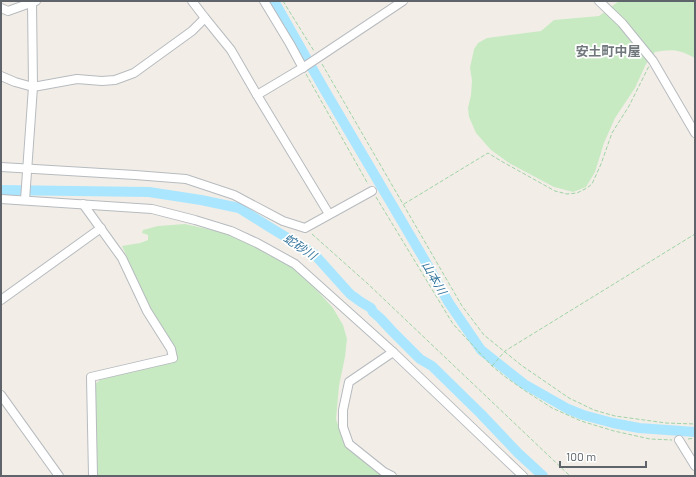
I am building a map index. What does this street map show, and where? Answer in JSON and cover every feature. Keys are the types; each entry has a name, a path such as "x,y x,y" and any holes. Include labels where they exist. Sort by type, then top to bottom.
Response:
{"street":[{"path":"192,1 231,50 329,214"},
{"path":"264,1 303,67"},
{"path":"257,95 317,58 403,1"},
{"path":"599,1 622,23 653,61 695,133"},
{"path":"1,8 8,11 34,2 33,87 25,200"},
{"path":"1,76 33,87 77,79 102,81 115,80 134,73 192,31 204,18"},
{"path":"1,166 186,179 234,194 283,221 305,228 372,191"},
{"path":"1,199 152,209 231,231 257,243 296,264 393,352 523,476"},
{"path":"83,204 122,258 147,311 170,349 173,358 91,377 93,476"},
{"path":"1,300 101,228"},
{"path":"392,476 384,472 349,444 343,427 343,410 349,382 393,352"},
{"path":"1,395 58,476"},
{"path":"679,440 695,466"}],"path":[{"path":"283,1 404,204 462,306 484,335 521,365 569,398 594,410 615,416 666,423 695,424"},
{"path":"404,204 488,153 500,161 555,190 567,194 577,193 587,188 592,184 612,133 629,106 648,66 653,61"},
{"path":"303,67 372,191 453,324 492,366 515,384 552,408 581,420 614,431 650,439 679,440 695,438"},
{"path":"305,228 368,284 570,476"},
{"path":"492,366 504,354 505,351 695,234"}],"green space":[{"path":"619,1 695,1 695,58 675,50 655,52 646,64 635,88 615,118 604,143 595,172 586,187 573,192 554,187 509,163 491,150 476,133 469,117 468,108 472,80 470,68 474,49 478,43 487,38 541,31 554,20 599,16"},
{"path":"185,224 258,243 289,264 313,286 333,308 343,325 347,339 339,386 336,419 345,446 358,453 386,476 97,476 92,387 102,378 169,361 176,353 150,310 122,246 148,240 148,235 142,233 143,230 158,226"}],"waterway":[{"name":"山本川","path":"274,1 449,303 481,350 524,384 568,409 583,415 639,428 695,432"},
{"name":"蛇砂川","path":"1,190 149,192 201,200 239,208 314,254 350,294 371,308 373,312 420,359 432,366 518,453 543,476"}],"district":[{"name":"安土町中屋","path":"608,51"}]}
